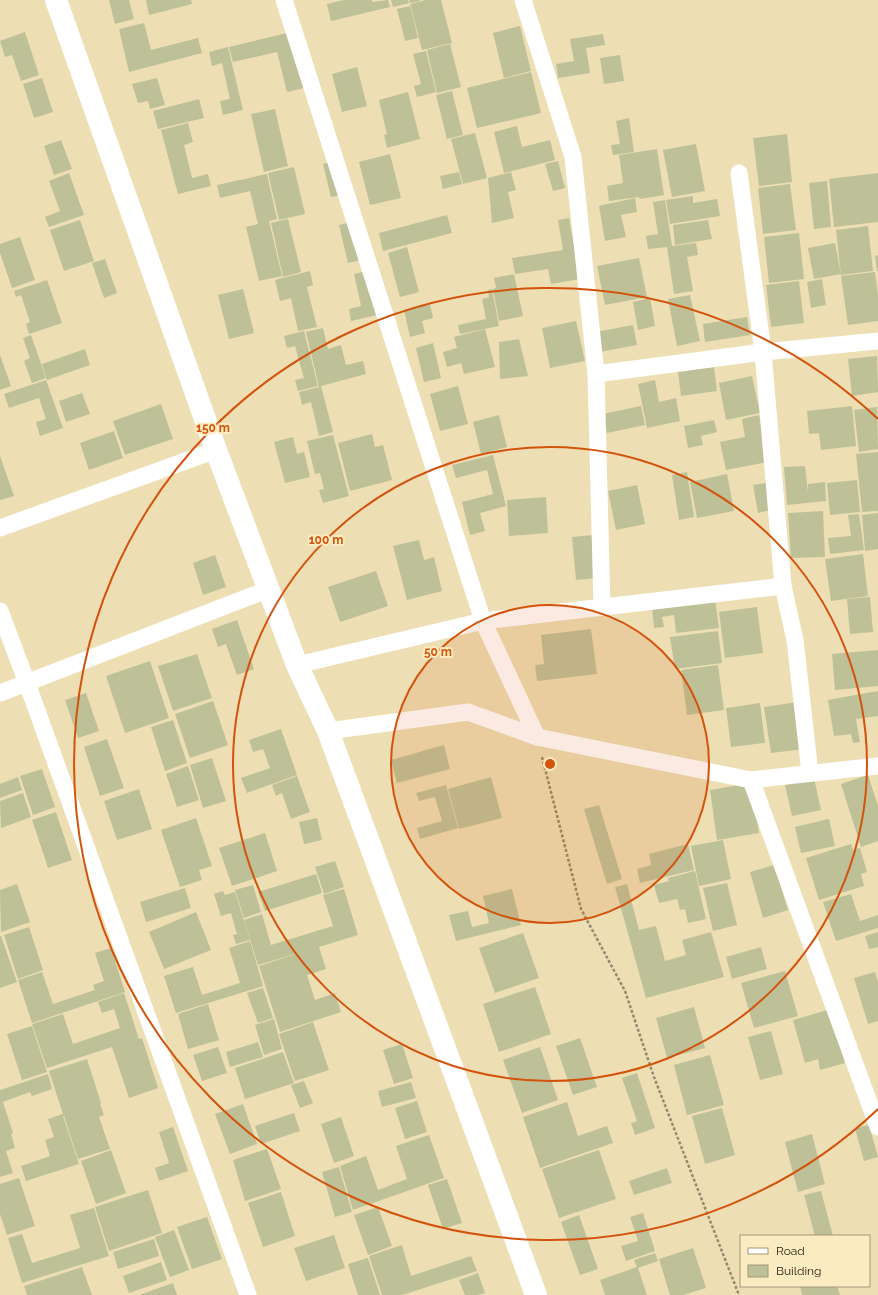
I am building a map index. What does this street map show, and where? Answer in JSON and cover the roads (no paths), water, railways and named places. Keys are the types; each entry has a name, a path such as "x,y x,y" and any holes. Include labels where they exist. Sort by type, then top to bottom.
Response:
{"street":[{"path":"56,0 216,450 297,665 328,731 536,1295"},
{"path":"284,0 483,621 537,737"},
{"path":"523,0 573,157 596,374 602,607"},
{"path":"739,173 763,352 783,586 795,640 810,773"},
{"path":"596,374 763,352 878,341"},
{"path":"0,528 216,450"},
{"path":"297,665 483,621 783,586"},
{"path":"0,693 269,589"},
{"path":"0,611 248,1295"},
{"path":"328,731 468,712 537,737 751,780 878,766"},
{"path":"751,780 878,1127"}]}
